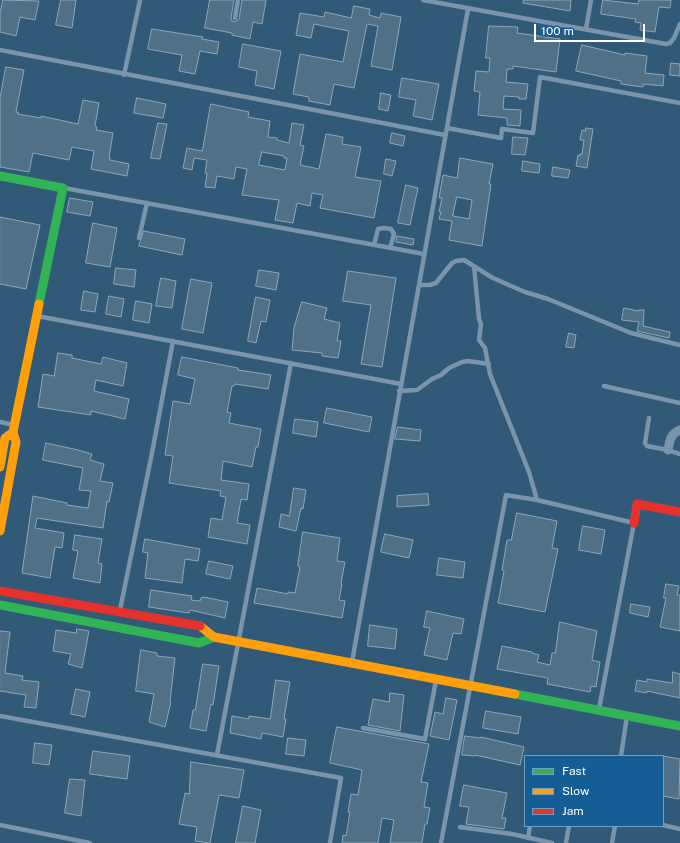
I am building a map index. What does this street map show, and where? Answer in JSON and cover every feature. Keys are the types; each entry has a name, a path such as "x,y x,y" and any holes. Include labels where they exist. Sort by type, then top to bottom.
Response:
{"street":[{"path":"0,176 63,188 13,429 16,442 0,531"},
{"path":"0,467 5,438 13,429"},
{"path":"668,450 670,440 674,433 680,430"},
{"path":"634,523 637,504 680,512"},
{"path":"0,591 200,626 214,637 680,726"},
{"path":"0,605 199,643 214,637"}],"lane":[{"path":"124,74 140,0"},
{"path":"235,18 238,0"},
{"path":"423,0 666,44 670,43 674,38 680,24"},
{"path":"586,29 591,0"},
{"path":"351,664 468,9"},
{"path":"0,50 445,135"},
{"path":"447,128 501,138 502,129 533,133 540,77 680,103"},
{"path":"63,188 424,254"},
{"path":"138,238 147,203"},
{"path":"374,245 378,229 384,228 391,230 394,234 390,248"},
{"path":"418,285 430,285 436,283 452,263 464,260 493,278 525,292 548,299 631,333 680,345"},
{"path":"474,266 480,324 478,337 485,348 490,374 534,484 537,500"},
{"path":"37,316 401,384"},
{"path":"119,612 152,453 173,341"},
{"path":"399,391 418,390 449,368 462,362 468,361 489,364"},
{"path":"217,755 291,363"},
{"path":"604,386 680,403"},
{"path":"649,418 645,443 647,446 680,454"},
{"path":"0,422 13,429"},
{"path":"441,843 506,496 537,500 634,523 599,711"},
{"path":"363,728 424,739 436,680"},
{"path":"0,716 341,778 330,843"},
{"path":"621,755 627,716"},
{"path":"0,825 90,843"},
{"path":"664,826 680,829"},
{"path":"460,827 552,843"},
{"path":"528,838 530,827"},
{"path":"566,843 569,827"},
{"path":"612,843 615,827"}],"building":[{"path":"3,0 39,1 35,20 20,17 16,36 0,32 0,14"},
{"path":"61,0 76,0 72,28 56,25"},
{"path":"210,0 234,0 231,18 232,21 235,22 239,19 242,0 266,0 262,24 253,22 250,39 232,35 232,33 205,28"},
{"path":"524,0 571,0 570,11 523,3"},
{"path":"603,0 638,4 639,0 671,0 670,8 659,7 655,32 640,30 641,23 635,22 636,19 601,14"},
{"path":"354,6 370,9 369,15 380,18 381,13 401,17 392,70 371,66 378,26 367,24 354,88 334,84 330,105 309,101 309,97 293,94 300,54 343,62 349,31 314,24 311,38 296,35 300,13 324,17 325,12 351,18"},
{"path":"489,26 518,27 517,33 560,39 556,72 513,66 513,69 507,69 506,82 528,84 526,99 504,96 503,109 521,110 520,126 507,125 507,118 478,115 480,92 474,91 476,71 489,72 490,58 486,58"},
{"path":"152,29 203,37 202,39 219,42 217,54 200,51 195,74 179,71 182,55 148,49"},
{"path":"243,44 281,51 274,89 255,85 257,71 239,67"},
{"path":"582,45 625,55 625,53 647,56 645,73 664,75 663,86 644,84 643,87 621,84 621,81 576,71"},
{"path":"671,63 680,64 680,76 670,75"},
{"path":"6,67 24,70 16,112 18,112 18,114 41,118 41,116 78,124 83,100 99,103 95,126 97,127 96,130 113,133 109,157 110,160 129,164 127,176 91,169 94,151 72,147 69,160 33,153 29,172 0,167 0,99"},
{"path":"402,78 439,84 432,120 413,116 416,100 399,97"},
{"path":"381,93 391,95 388,111 379,109"},
{"path":"137,98 166,104 163,118 134,113"},
{"path":"211,104 249,112 248,117 270,121 268,137 277,138 277,140 289,143 292,123 304,125 300,145 304,146 300,165 319,169 326,134 343,137 342,144 361,147 355,177 381,181 374,218 320,208 323,195 312,193 310,206 297,203 293,223 275,220 279,200 242,195 247,169 236,167 234,179 217,176 215,188 205,187 207,160 194,158 192,170 183,168 187,148 202,151","holes":["262,152 284,156 284,158 287,158 285,170 259,165"]},
{"path":"158,123 167,124 160,159 151,158"},
{"path":"586,128 593,129 587,168 576,166 578,155 580,156 580,154 582,154 584,140 580,140 582,130 585,131"},
{"path":"392,133 405,136 403,146 390,143"},
{"path":"513,137 528,138 525,155 512,154"},
{"path":"460,158 493,164 489,184 491,184 482,246 449,240 452,221 439,219 442,198 439,198 443,175 457,178","holes":["457,197 472,200 469,219 453,216"]},
{"path":"386,159 396,161 392,176 384,174"},
{"path":"523,161 540,164 539,173 522,171"},
{"path":"553,167 570,170 568,178 552,176"},
{"path":"406,185 418,188 410,225 398,223"},
{"path":"70,198 93,202 90,216 67,212"},
{"path":"0,217 40,225 26,289 0,284"},
{"path":"93,223 117,228 110,267 86,263"},
{"path":"144,231 185,239 182,255 139,246"},
{"path":"397,236 414,239 413,245 396,242"},
{"path":"116,268 136,270 134,287 114,284"},
{"path":"259,270 279,273 276,290 256,286"},
{"path":"348,271 396,278 382,367 361,364 371,305 343,301"},
{"path":"161,278 176,281 172,308 156,306"},
{"path":"191,279 212,283 203,333 182,329"},
{"path":"84,291 98,294 95,312 81,310"},
{"path":"109,296 124,299 121,317 106,314"},
{"path":"256,297 270,300 266,322 261,321 256,343 248,341"},
{"path":"136,301 152,304 149,323 133,320"},
{"path":"302,302 327,308 324,319 340,323 337,341 341,341 338,358 322,356 322,353 292,350 294,328"},
{"path":"624,308 639,311 644,310 643,326 670,332 669,338 637,331 639,322 622,320"},
{"path":"569,333 576,335 574,348 566,347"},
{"path":"58,353 72,355 72,358 101,364 103,357 127,363 123,386 96,380 94,391 129,399 125,419 91,411 91,415 38,407 43,374 54,376"},
{"path":"182,357 238,368 238,370 271,375 268,389 235,384 232,386 227,412 231,413 229,423 261,429 258,447 256,447 252,467 223,461 221,480 249,484 247,500 241,499 237,523 250,525 247,544 208,537 211,518 222,520 226,497 220,496 221,491 169,483 173,456 165,455 173,401 190,404 195,379 178,375"},
{"path":"327,408 372,417 369,432 324,423"},
{"path":"295,419 318,422 316,437 293,433"},
{"path":"398,427 421,430 420,441 395,439"},
{"path":"46,443 92,454 90,460 104,464 100,481 113,483 109,502 107,501 103,528 37,518 35,528 64,533 62,548 55,547 50,578 22,573 33,496 67,503 67,505 88,508 91,491 79,490 83,468 43,460"},
{"path":"294,488 306,490 303,509 301,508 296,531 279,527 281,514 289,516"},
{"path":"428,494 429,505 397,507 397,496"},
{"path":"517,513 557,521 552,548 558,549 545,612 498,603 504,571 502,570 507,540 511,540"},
{"path":"583,526 605,530 601,554 579,550"},
{"path":"303,532 340,538 337,561 345,562 339,600 345,601 342,618 254,603 257,588 288,594 288,592 295,593 300,567 298,566"},
{"path":"385,534 413,540 409,558 381,552"},
{"path":"75,535 102,539 98,563 102,564 100,583 73,578 78,551 73,550"},
{"path":"145,539 200,549 198,561 185,559 182,583 145,578 148,553 143,552"},
{"path":"439,558 465,562 463,578 437,575"},
{"path":"209,561 233,566 230,579 206,574"},
{"path":"666,584 679,586 677,595 680,595 680,631 660,627 666,598 664,598"},
{"path":"151,590 192,596 191,600 200,601 201,598 204,597 228,602 225,618 190,610 189,613 149,607"},
{"path":"631,604 650,607 648,617 630,613"},
{"path":"427,611 464,619 461,634 453,633 447,660 424,655 430,628 424,627"},
{"path":"560,622 597,631 592,660 600,662 596,687 591,686 590,692 547,684 548,678 497,669 502,646 532,652 539,655 537,662 550,665 552,653 555,653"},
{"path":"370,625 397,629 395,649 368,646"},
{"path":"77,629 89,631 82,668 68,664 71,654 53,651 56,630 76,633"},
{"path":"0,631 10,632 5,673 23,676 22,680 39,682 36,708 24,707 26,695 0,691"},
{"path":"141,650 157,653 157,656 175,658 171,702 165,727 149,722 154,694 136,691"},
{"path":"203,664 219,666 213,705 211,704 206,731 190,728 193,710 195,710"},
{"path":"673,672 680,674 680,698 647,691 647,693 635,691 637,680 647,682 647,679 672,683"},
{"path":"276,680 290,682 284,719 286,719 283,737 262,733 261,739 230,733 232,716 249,719 249,716 270,719"},
{"path":"76,689 90,692 85,717 71,714"},
{"path":"390,693 404,695 400,731 368,725 373,699 389,702"},
{"path":"446,698 457,700 449,740 430,736 435,712 443,714"},
{"path":"486,711 521,717 518,734 483,728"},
{"path":"337,727 429,744 421,782 428,783 424,807 430,808 427,824 425,824 422,843 390,843 394,820 382,818 378,843 342,843 343,835 346,836 351,794 358,795 362,770 330,763"},
{"path":"465,736 481,737 524,747 520,765 475,755 462,755"},
{"path":"288,738 306,740 304,756 286,754"},
{"path":"35,743 52,745 49,765 33,763"},
{"path":"93,751 130,756 127,779 90,774"},
{"path":"664,756 680,759 679,799 664,796"},
{"path":"191,762 244,770 239,798 219,795 210,843 195,841 197,827 179,824 185,793 189,794"},
{"path":"70,779 85,780 81,816 65,813"},
{"path":"464,785 507,793 502,818 506,818 504,829 466,824 469,807 460,806"},
{"path":"243,806 261,810 255,843 236,843"}],"traffic: fast":[{"path":"0,176 63,188 39,304"},
{"path":"0,605 199,643 214,637"},
{"path":"515,694 680,726"}],"traffic: slow":[{"path":"0,531 16,442 13,432 39,304"},
{"path":"0,467 5,438 13,432"},
{"path":"200,626 214,637 515,694"}],"traffic: jam":[{"path":"634,523 637,504 680,512"},
{"path":"0,591 200,626"}]}
